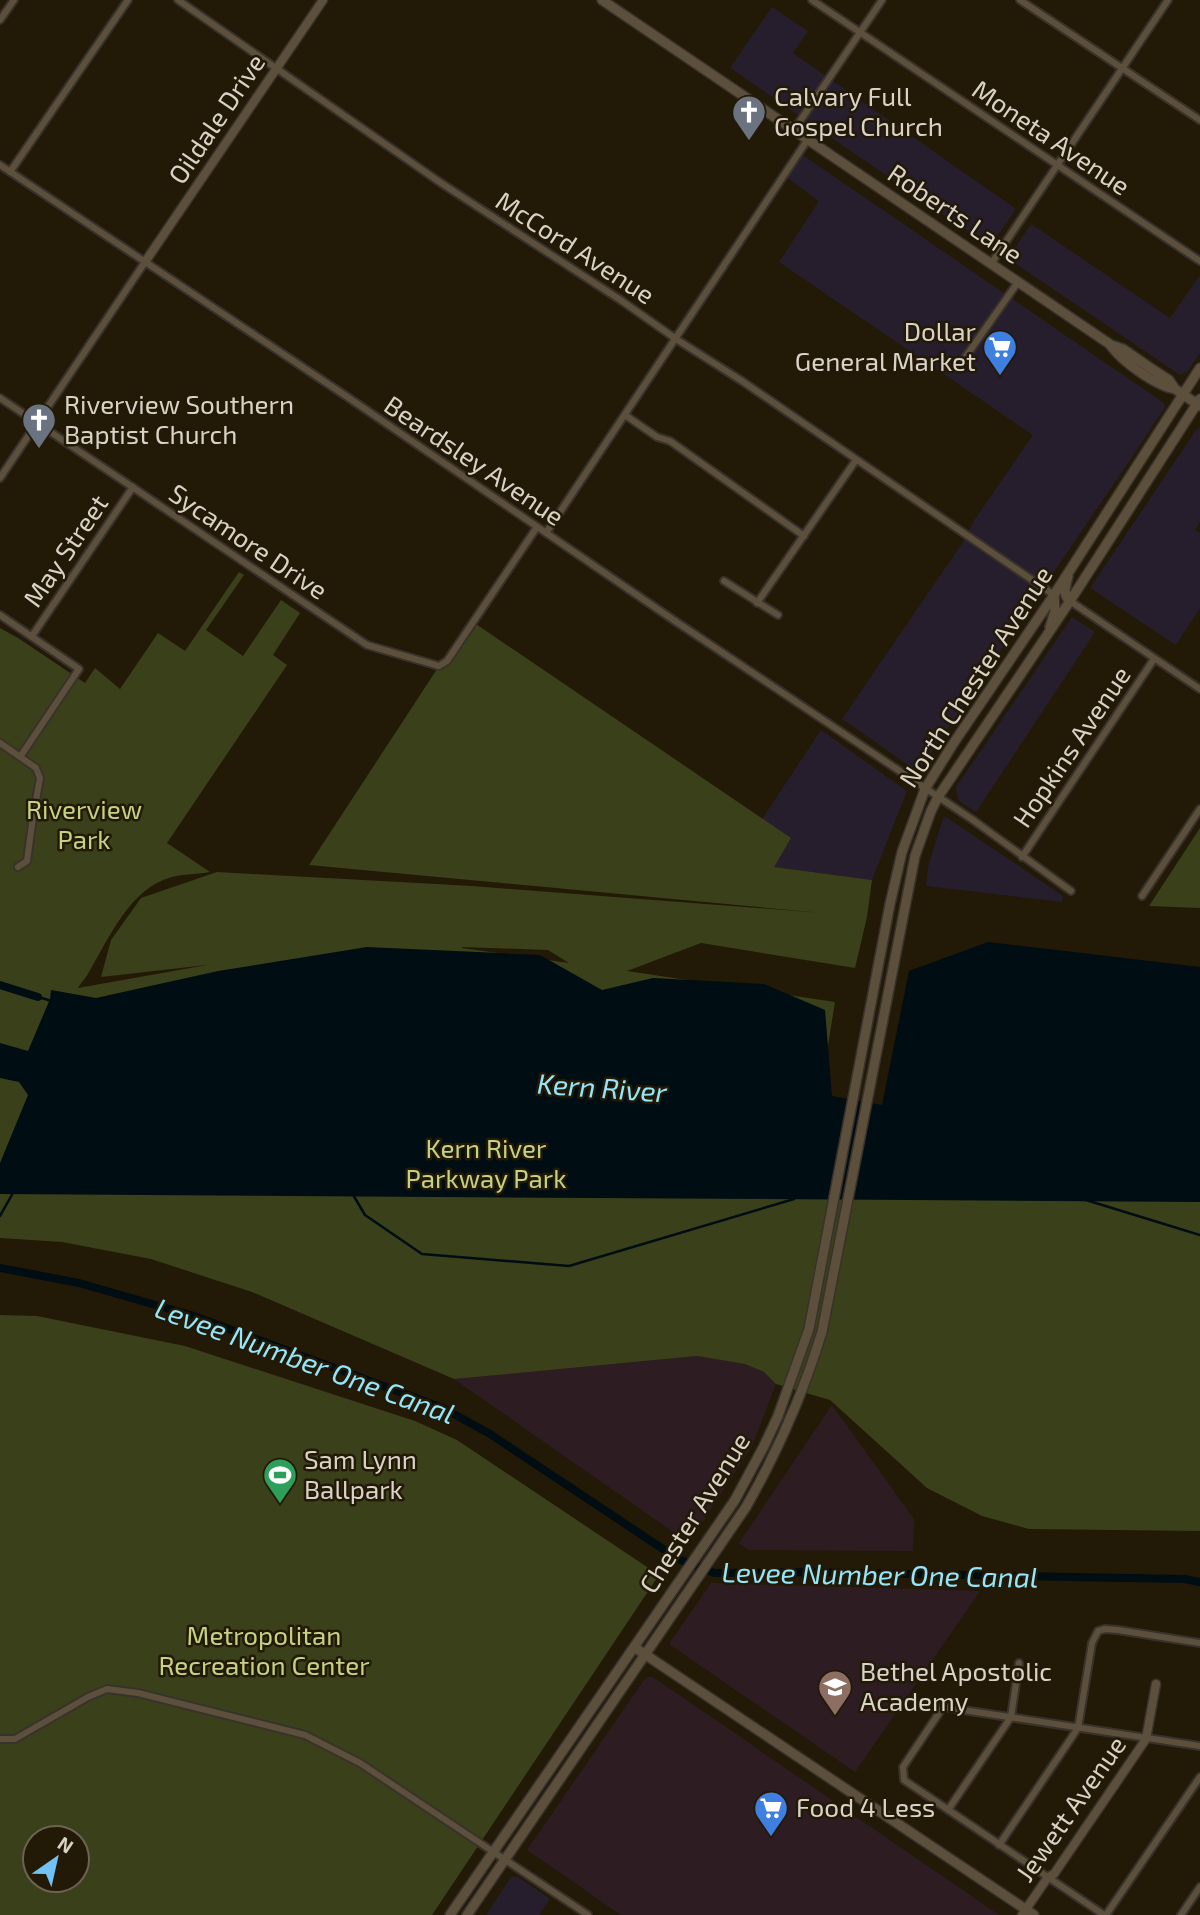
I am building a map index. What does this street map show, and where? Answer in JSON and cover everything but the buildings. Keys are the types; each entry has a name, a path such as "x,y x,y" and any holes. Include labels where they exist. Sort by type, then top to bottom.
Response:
{"main road":[{"name":"Roberts Lane","path":"602,0 1111,345 1123,349 1149,366 1169,380 1179,392 1199,403"},
{"name":"North Chester Avenue","path":"856,1082 902,852 925,789 1054,595 1179,392 1200,368"},
{"name":"North Chester Avenue","path":"868,1096 915,856 931,811 1199,403"},
{"path":"1069,571 1065,594 1070,601"},
{"path":"1048,635 1055,611 1054,595"},
{"name":"Chester Avenue","path":"450,1915 735,1500 764,1446 778,1416 809,1329 856,1082"},
{"name":"Chester Avenue","path":"467,1915 713,1557 746,1507 776,1452 805,1385 822,1332 868,1096"},
{"path":"634,1647 1027,1913"}],"street":[{"path":"0,20 14,0"},
{"path":"10,172 128,0"},
{"name":"Oildale Drive","path":"145,262 323,0"},
{"name":"Moneta Avenue","path":"812,0 1200,261"},
{"path":"794,130 882,0"},
{"path":"1020,0 1200,120"},
{"path":"991,264 1168,0"},
{"name":"McCord Avenue","path":"183,1 441,183 742,381 1054,595"},
{"path":"546,533 808,139"},
{"name":"Beardsley Avenue","path":"0,165 973,820 1072,891"},
{"path":"0,478 145,262"},
{"path":"962,362 1018,282"},
{"name":"Sycamore Drive","path":"0,398 367,645 439,666 447,662 537,527"},
{"path":"625,415 657,437 670,442 804,536"},
{"path":"757,603 856,460"},
{"name":"May Street","path":"32,636 133,488"},
{"path":"724,581 778,615"},
{"path":"1070,601 1200,689"},
{"path":"0,615 79,669 20,757"},
{"name":"Hopkins Avenue","path":"1022,857 1154,659"},
{"path":"0,743 36,768 40,778 27,861 18,867"},
{"path":"1142,896 1200,809"},
{"path":"999,1844 1078,1728 1095,1635 1098,1631 1105,1629 1200,1643"},
{"path":"948,1810 1011,1717 1019,1663"},
{"name":"Jewett Avenue","path":"1027,1913 1048,1877 1054,1874 1146,1739 1156,1684"},
{"path":"0,1739 15,1740 88,1697 107,1689 138,1693 305,1735 360,1763 588,1915"},
{"path":"1200,1746 943,1707 902,1767 904,1780 1105,1915 1200,1776"},
{"path":"1181,1915 1200,1887"}],"shaded area":[{"path":"772,7 808,31 793,53 1016,209 994,241 986,244 730,68"},
{"path":"797,151 1164,403 1165,407 922,767 911,767 842,719 1033,435 779,262 819,201 782,174"},
{"path":"1031,224 1170,318 1200,275 1200,353 1187,372 1180,375 1013,262 1010,255"},
{"path":"1200,427 1200,522 1195,530 1200,533 1200,608 1176,645 1090,588"},
{"path":"1072,617 1095,632 976,812 958,800 956,787"},
{"path":"821,730 907,791 872,880 774,867 762,819"},
{"path":"946,817 1063,896 1062,902 926,886 928,867 943,818"},
{"path":"697,1356 745,1364 764,1372 776,1384 752,1446 689,1543 454,1379"},
{"path":"832,1405 914,1519 913,1551 749,1550 739,1543"},
{"name":"Bethel Apostolic Academy","path":"711,1583 980,1591 855,1772 669,1644"},
{"path":"648,1677 653,1677 999,1915 621,1915 527,1850"},
{"path":"517,1876 550,1899 539,1915 486,1915 511,1877"}],"green space":[{"name":"Kern River Parkway Park","path":"239,572 244,575 206,630 243,656 281,600 300,613 273,655 287,665 167,843 210,872 172,877 144,892 123,915 78,988 207,965 101,977 111,940 141,898 217,872 472,886 822,913 309,865 439,666 473,622 791,838 774,867 872,880 867,917 855,968 701,943 627,971 835,1002 819,1101 894,1113 1200,978 1200,1531 1029,1529 982,1516 927,1488 830,1400 776,1384 764,1372 745,1364 697,1356 454,1379 252,1292 151,1259 62,1242 0,1238 0,628 85,683 95,668 120,689 158,633 185,651","holes":["462,947 548,950 569,963"]},
{"path":"1200,828 1200,908 1149,906"},
{"name":"Metropolitan Recreation Center","path":"0,1315 37,1316 185,1346 415,1421 457,1440 659,1575 432,1915 0,1915"}],"water":[{"name":"Kern River","path":"988,942 1200,967 1200,1202 0,1194 0,1163 28,1095 19,1082 0,1078 0,1043 28,1051 50,999 51,990 96,998 218,971 367,947 540,955 602,990 653,978 764,984 825,1010 832,1096 882,1105 909,971"}],"waterway":[{"path":"0,985 38,997"},
{"path":"38,997 52,1001"},
{"path":"0,1216 14,1191"},
{"path":"352,1193 365,1215 422,1254 569,1266 794,1199"},
{"path":"1086,1200 1200,1235"},
{"name":"Levee Number One Canal","path":"0,1268 79,1283 194,1316 443,1408 490,1434 678,1559 715,1573 805,1572 1185,1579 1200,1582"}],"place":[{"name":"Calvary Full Gospel Church","path":"749,142"},
{"name":"Dollar General Market","path":"1000,377"},
{"name":"Riverview Southern Baptist Church","path":"39,450"},
{"name":"Sam Lynn Ballpark","path":"280,1505"},
{"name":"Bethel Apostolic Academy","path":"835,1717"},
{"name":"Food 4 Less","path":"771,1838"}],"park label":[{"name":"Riverview Park","path":"84,825"}]}
